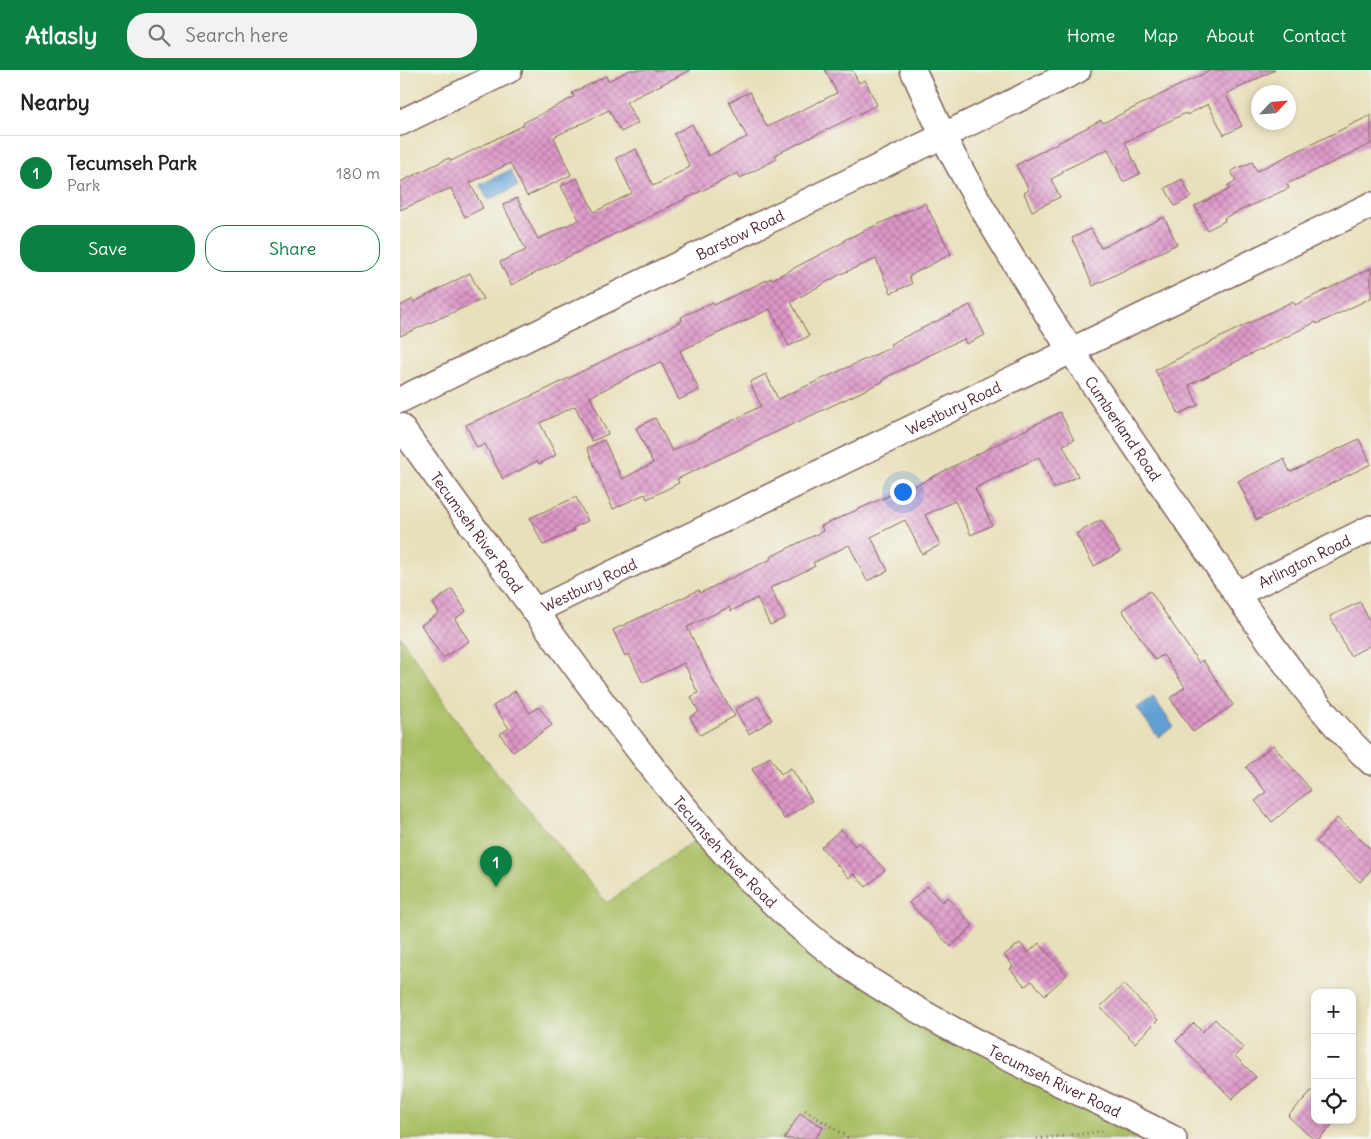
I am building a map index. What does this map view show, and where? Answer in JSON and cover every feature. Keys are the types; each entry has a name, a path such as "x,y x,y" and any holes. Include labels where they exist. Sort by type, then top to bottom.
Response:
{"street":[{"path":"400,122 509,70"},
{"name":"Cumberland Road","path":"913,70 954,158 982,209 1071,351 1237,594 1331,719 1371,762"},
{"name":"Barstow Road","path":"400,400 1078,70"},
{"name":"Westbury Road","path":"535,611 1371,205"},
{"name":"Tecumseh River Road","path":"400,426 662,782 705,833 791,918 848,965 898,999 1174,1139"},
{"name":"Arlington Road","path":"1237,594 1371,528"}],"path":[{"path":"805,1110 850,1139"},
{"path":"1037,1139 1112,1131"}],"green space":[{"path":"400,636 475,747 607,903 705,833 848,965 1174,1139 400,1139"}],"water":[{"path":"510,170 518,186 488,200 480,185"},
{"path":"1153,697 1174,727 1158,737 1137,708"}],"building":[{"path":"630,70 691,70 626,102 638,123 621,132 609,110 554,137 571,175 527,196 510,163 470,183 483,208 465,217 451,188 400,210 400,182 449,158 451,161 524,125 523,123 574,97 572,93 606,76 608,81"},
{"path":"825,70 852,70 859,83 865,80 877,105 775,155 777,159 740,178 738,173 511,285 500,262 526,250 503,205 517,198 538,239 579,220 561,186 577,178 594,212 632,193 616,158 636,149 653,186 690,167 674,134 692,124 708,156 747,137 729,102 750,92 767,127 837,93"},
{"path":"1211,70 1275,70 1226,94 1242,126 1224,135 1208,104 1125,142 1140,174 1123,182 1108,149 1062,171 1063,173 1051,179 1060,197 1032,211 1024,193 1029,190 1016,165 1101,120 1103,123"},
{"path":"1371,115 1371,144 1287,184 1289,188 1224,218 1225,221 1207,230 1195,206 1230,189 1228,185 1236,181 1231,171 1252,162 1257,171"},
{"path":"1182,179 1191,197 1175,206 1165,188"},
{"path":"925,203 951,254 909,276 912,284 891,293 876,259 841,274 791,302 809,336 789,346 770,309 680,351 699,390 679,400 661,362 640,371 590,397 608,434 592,441 575,406 540,423 556,455 539,464 537,461 503,479 485,444 477,448 466,425 547,389 682,321 681,317 713,302 714,305 771,278 771,280 844,242 844,240"},
{"path":"1164,217 1177,244 1093,286 1072,238 1091,229 1101,248"},
{"path":"1371,268 1371,298 1317,324 1316,322 1189,385 1198,405 1179,414 1155,370 1293,301 1295,305"},
{"path":"470,273 483,299 400,336 400,306 413,299 414,302"},
{"path":"970,305 985,335 966,344 964,339 952,344 883,379 884,381 677,479 679,483 647,499 645,494 613,509 587,448 604,440 622,479 653,463 636,428 655,418 672,451 761,406 750,382 766,374 778,399 892,347 890,344"},
{"path":"1060,412 1074,440 1063,445 1078,476 1054,488 1039,457 975,488 992,525 971,535 955,501 925,515 940,545 922,554 905,520 871,537 888,571 867,581 849,545 813,563 815,566 770,588 785,618 770,625 757,598 731,611 729,607 687,627 715,684 735,716 700,735 690,717 699,712 691,697 698,693 684,663 643,683 629,654 625,656 613,630 699,590 700,593 771,559 770,557 823,531 821,526 906,488 907,490"},
{"path":"1359,439 1371,464 1257,520 1238,481 1284,459 1290,472"},
{"path":"576,497 588,521 573,528 574,531 543,545 530,518"},
{"path":"1101,520 1120,552 1094,566 1076,534"},
{"path":"452,589 466,611 455,619 469,641 443,658 421,625 439,613 433,603"},
{"path":"1150,591 1199,663 1203,660 1233,705 1193,732 1170,698 1185,687 1163,655 1155,660 1122,610"},
{"path":"1360,602 1371,624 1371,645 1350,656 1330,616"},
{"path":"515,691 530,713 539,707 552,725 513,752 500,734 509,728 493,706"},
{"path":"758,696 772,720 749,734 735,710"},
{"path":"1273,745 1311,790 1272,822 1255,801 1266,792 1246,767"},
{"path":"770,757 781,774 791,768 812,801 784,819 752,769"},
{"path":"1337,818 1371,849 1371,870 1360,882 1316,842"},
{"path":"841,829 855,846 859,842 885,870 866,887 854,874 849,878 821,847"},
{"path":"927,886 942,902 947,897 973,926 951,947 909,903"},
{"path":"1020,943 1028,953 1039,943 1067,975 1045,995 1032,981 1025,986 1010,969 1013,966 1004,955"},
{"path":"1124,984 1158,1020 1135,1043 1100,1007"},
{"path":"1215,1019 1243,1048 1235,1056 1256,1077 1232,1099 1176,1041 1194,1023 1202,1032"},
{"path":"1311,1091 1311,1124 1332,1124 1319,1139 1313,1139 1288,1116"},
{"path":"800,1113 823,1127 815,1139 784,1139"}],"place":[{"name":"Tecumseh Park","path":"496,887"}]}
